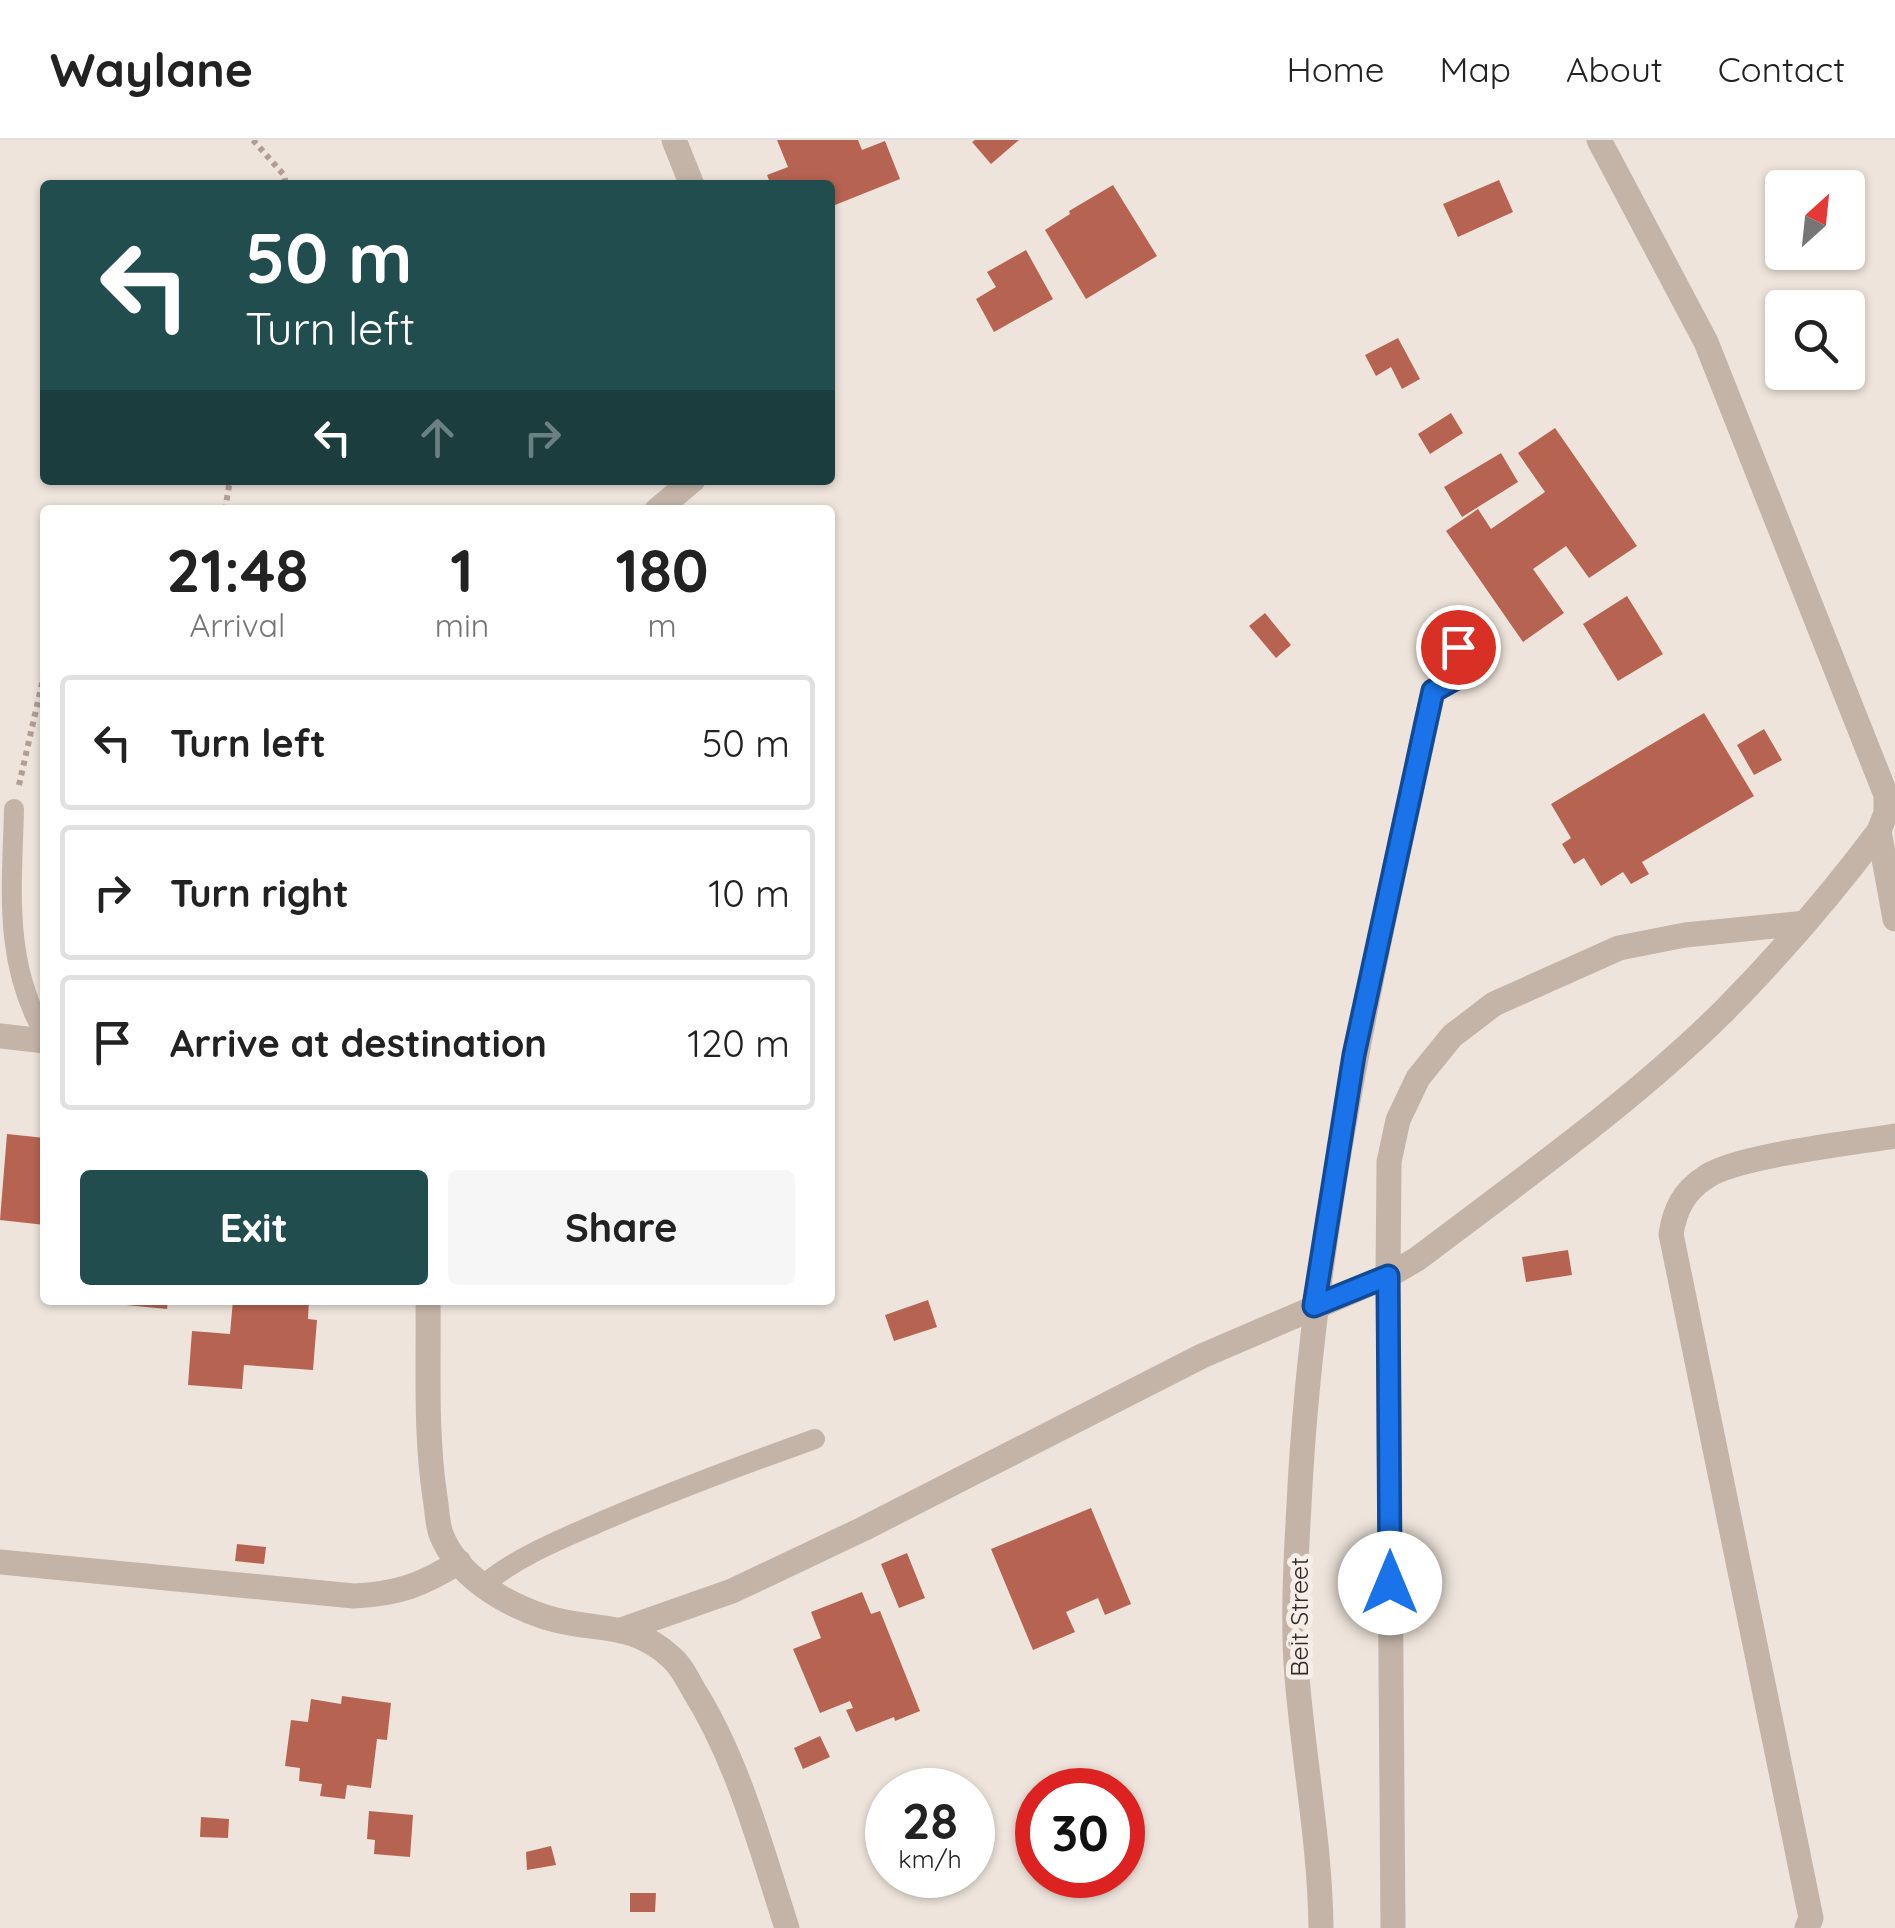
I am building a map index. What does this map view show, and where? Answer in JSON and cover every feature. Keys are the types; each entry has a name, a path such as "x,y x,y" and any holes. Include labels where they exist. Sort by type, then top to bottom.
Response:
{"street":[{"path":"674,140 690,180"},
{"path":"428,1305 430,1465 441,1534 459,1562 483,1586 511,1604 588,1628 624,1629 732,1591 863,1529 1202,1356 1388,1276 1430,1249 1633,1090 1724,1010 1805,923 1879,831 1886,813 1886,795 1706,342 1600,140"},
{"path":"663,505 687,485"},
{"name":"Beit Street","path":"1320,1928 1296,1660 1298,1504 1314,1306 1354,1055 1433,691 1456,678 1458,647"},
{"path":"1879,831 1895,919"},
{"path":"1393,1928 1388,1276 1389,1162 1398,1120 1418,1078 1452,1036 1494,1004 1620,948 1686,935 1805,923"},
{"path":"0,1036 40,1038"},
{"path":"1810,1925 1671,1234 1675,1211 1689,1190 1710,1174 1745,1162 1895,1136"},
{"path":"0,1562 354,1596 392,1594 429,1581 459,1562"},
{"path":"624,1629 648,1639 675,1660 707,1711 730,1762 788,1928"}],"lane":[{"path":"14,809 11,926 29,1007 40,1028"},
{"path":"483,1586 509,1564 571,1535 681,1487 815,1439"}],"path":[{"path":"253,140 285,180"},
{"path":"14,809 40,692"}],"building":[{"path":"777,140 858,140 862,150 885,141 900,179 835,205 835,180 769,180 767,175 788,167"},
{"path":"1019,140 991,164 972,142"},
{"path":"1499,180 1513,212 1458,237 1443,204"},
{"path":"1113,185 1157,256 1086,299 1045,230"},
{"path":"1026,250 1053,299 994,332 976,299 996,287 987,272"},
{"path":"1398,338 1420,379 1402,389 1391,367 1376,376 1365,355"},
{"path":"1451,413 1463,433 1430,454 1418,434"},
{"path":"1555,428 1637,546 1589,578 1566,546 1533,569 1564,613 1523,642 1446,531 1478,509 1491,529 1545,492 1518,453"},
{"path":"1501,453 1518,482 1462,517 1444,487"},
{"path":"1627,596 1663,654 1618,681 1583,624"},
{"path":"1265,613 1291,645 1276,658 1249,626"},
{"path":"1704,713 1754,796 1642,862 1649,874 1631,884 1623,872 1601,886 1584,858 1574,864 1562,844 1571,838 1551,804"},
{"path":"1764,729 1782,760 1754,775 1737,745"},
{"path":"7,1134 40,1137 40,1224 0,1220"},
{"path":"1568,1250 1572,1275 1526,1282 1522,1257"},
{"path":"928,1300 937,1327 894,1341 885,1315"},
{"path":"126,1305 167,1305 167,1309"},
{"path":"233,1305 309,1305 308,1319 317,1320 313,1370 244,1365 242,1389 188,1385 192,1331 230,1334"},
{"path":"1091,1508 1131,1604 1105,1615 1098,1598 1066,1612 1075,1632 1033,1650 991,1549"},
{"path":"237,1544 266,1547 264,1564 235,1561"},
{"path":"907,1553 925,1598 899,1608 881,1564"},
{"path":"862,1592 871,1614 880,1611 920,1711 856,1732 846,1710 853,1708 850,1701 820,1713 793,1649 821,1638 811,1612"},
{"path":"342,1696 391,1703 387,1740 377,1739 371,1788 347,1785 345,1799 320,1796 322,1784 299,1781 300,1768 285,1766 291,1720 308,1722 311,1699 341,1704"},
{"path":"820,1736 830,1757 803,1769 794,1748"},
{"path":"369,1811 413,1815 410,1857 374,1854 375,1840 367,1839"},
{"path":"201,1817 229,1819 228,1838 200,1837"},
{"path":"551,1846 556,1865 527,1870 526,1852"},
{"path":"630,1893 656,1893 655,1912 630,1912"}],"route":[{"path":"1390,1583 1388,1276 1314,1306 1354,1055 1425,727 1433,691 1456,678 1458,647"}]}
